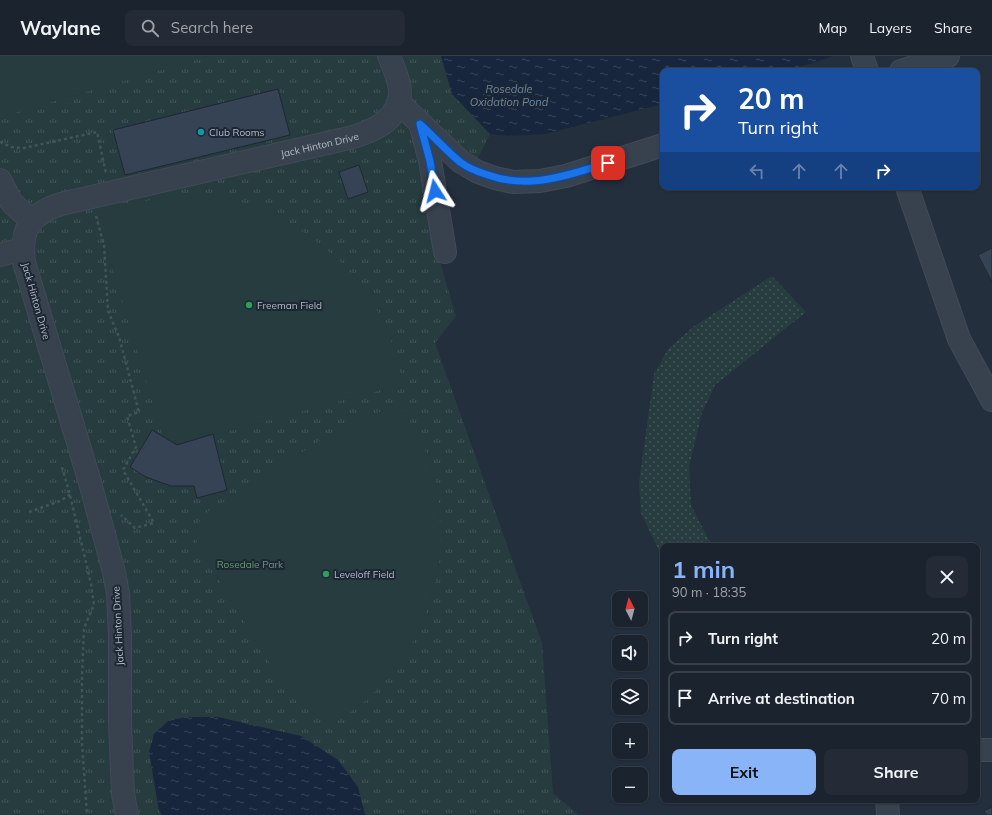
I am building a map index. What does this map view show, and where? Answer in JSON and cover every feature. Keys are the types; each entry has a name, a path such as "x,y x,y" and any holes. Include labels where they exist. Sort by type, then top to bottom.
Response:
{"street":[{"name":"Jack Hinton Drive","path":"127,815 123,794 118,594 110,552 24,262 22,249 23,238 27,228 40,212 61,204 365,134 378,128 394,111 400,92 399,83 389,56"},
{"path":"862,56 866,68"},
{"path":"907,65 948,56"},
{"path":"398,102 461,162 478,172 513,182 540,181 566,176 660,146"},
{"path":"420,124 430,161 445,252"},
{"path":"0,180 12,203 32,221"},
{"path":"908,190 960,339 992,400"},
{"path":"0,255 22,249"},
{"path":"980,750 992,750"},
{"path":"887,803 888,815"}],"path":[{"path":"0,142 11,147 24,148 98,132 106,177"},
{"path":"95,211 104,245 108,311 119,337 139,412 127,416 136,447 123,470 154,523 135,528 116,511"},
{"path":"61,465 70,495 91,584 94,605 84,628 82,676 82,744 88,815"},
{"path":"29,512 60,501 91,486"}],"green space":[{"name":"Rosedale Park","path":"0,56 441,56 453,94 490,134 478,158 457,146 446,157 418,164 439,260 456,316 435,343 542,643 553,793 579,815 0,815"},
{"path":"0,56 208,56 4,116 0,102"},
{"name":"Freeman Field","path":"201,194 232,199 269,211 298,228 328,251 360,281 388,329 403,384 177,445 163,437 96,213 173,195"},
{"path":"772,276 806,312 715,385 702,413 689,466 691,505 710,543 660,543 660,553 641,513 639,483 654,374 668,349 693,327"},
{"name":"Leveloff Field","path":"402,407 424,447 436,482 440,523 440,558 433,590 422,624 405,657 370,697 331,726 290,695 197,545 196,528 203,515 357,417"}],"water":[{"name":"Rosedale Oxidation Pond","path":"441,56 834,56 796,68 660,68 660,105 545,134 511,136 490,134 452,94"},
{"path":"186,717 218,717 301,736 338,760 358,787 365,815 162,815 159,811 149,752 154,734 168,721"}],"building":[{"name":"Club Rooms","path":"278,89 290,135 125,175 113,130"},
{"path":"359,165 368,192 348,199 339,172"},
{"path":"992,248 992,282 978,255"},
{"path":"152,430 177,445 213,434 227,490 197,498 194,486 171,486 146,477 130,467"},
{"path":"992,807 992,815 987,815 984,811"}],"place":[{"name":"Club Rooms","path":"201,132"},
{"name":"Freeman Field","path":"249,305"},
{"name":"Leveloff Field","path":"326,574"}],"route":[{"path":"435,191 430,161 420,124 461,162 478,172 513,182 540,181 566,176 608,163"}]}
